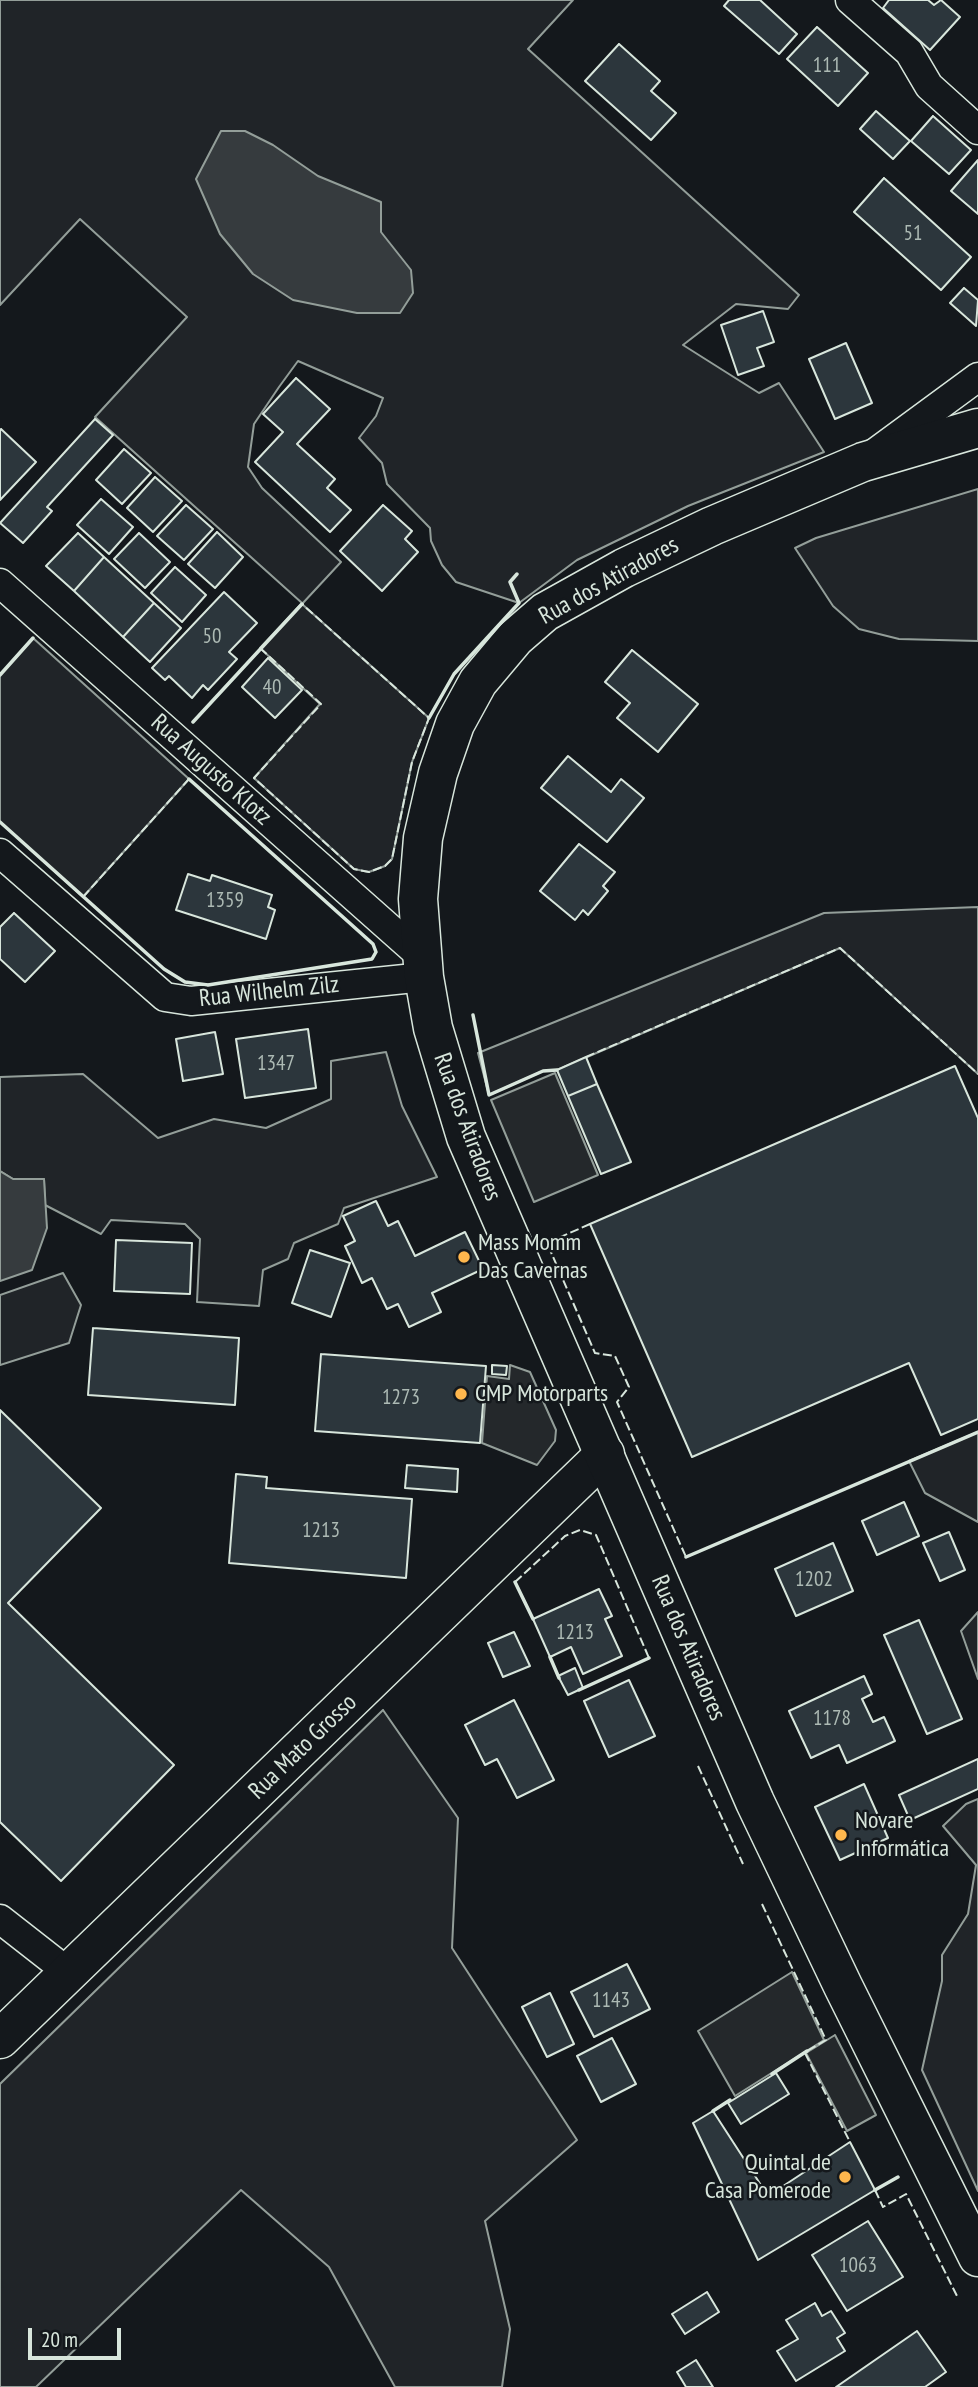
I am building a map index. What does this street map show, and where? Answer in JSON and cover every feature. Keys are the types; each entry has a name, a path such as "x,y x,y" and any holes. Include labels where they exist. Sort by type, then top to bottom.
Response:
{"main road":[{"name":"Rua dos Atiradores","path":"978,428 863,462 712,526 624,568 545,612 515,638 478,682 455,724 438,773 422,838 418,899 423,967 444,1073 462,1128 761,1814 978,2257"},
{"name":"Rua Mato Grosso","path":"0,2039 605,1454"}],"street":[{"path":"850,0 908,52 929,86 978,130"},
{"path":"863,462 978,377"},
{"name":"Rua Augusto Klotz","path":"0,583 423,967"},
{"name":"Rua Wilhelm Zilz","path":"0,853 165,997 191,1001 423,967"},
{"path":"0,1919 69,1973"}],"shaded area":[{"path":"0,0 573,0 528,49 799,295 788,309 736,304 683,345 759,393 779,383 824,452 688,506 577,560 519,603 456,582 442,565 431,541 430,528 387,484 382,463 359,438 376,416 383,398 298,361 279,387 254,424 248,467 262,488 341,562 302,604 429,718 412,762 392,859 385,866 369,872 354,869 254,778 320,704 260,648 302,603 95,417 187,317 80,219 0,305"},
{"path":"221,131 245,131 273,145 318,176 381,202 381,232 411,270 413,293 400,313 357,313 293,300 253,274 220,234 196,179"},
{"path":"978,489 978,641 899,639 859,629 833,606 795,548 816,538"},
{"path":"33,638 189,779 83,897 0,822 0,675"},
{"path":"978,907 978,1074 840,948 557,1070 543,1071 489,1095 478,1053 824,913"},
{"path":"386,1052 402,1106 437,1177 344,1208 338,1224 294,1243 288,1259 263,1270 259,1306 197,1302 200,1239 185,1224 111,1220 101,1234 45,1205 44,1179 13,1179 0,1171 0,1077 83,1074 158,1138 214,1119 266,1128 331,1099 331,1061"},
{"path":"555,1073 598,1175 534,1202 491,1100"},
{"path":"0,1171 13,1179 44,1179 47,1228 32,1270 0,1281"},
{"path":"63,1273 81,1305 69,1343 0,1365 0,1295"},
{"path":"510,1365 530,1372 556,1430 555,1441 537,1465 482,1443 487,1376 509,1379"},
{"path":"978,1432 978,1522 925,1493 909,1461"},
{"path":"978,1612 978,1679 961,1631"},
{"path":"383,1710 458,1818 452,1948 577,2140 485,2221 510,2329 502,2387 395,2387 329,2267 241,2190 36,2387 0,2387 0,2084"},
{"path":"978,1799 978,2191 922,2070 942,1981 942,1955 968,1914 976,1865 943,1826 966,1804"},
{"path":"792,1972 824,2040 735,2096 698,2031"},
{"path":"835,2035 876,2115 847,2131 806,2053"}],"building":[{"path":"729,0 760,0 797,34 779,54 724,6"},
{"path":"889,0 928,0 934,5 941,0 960,17 930,50 883,8"},
{"path":"817,27 868,73 838,106 787,59"},
{"path":"619,44 660,81 651,91 676,113 651,140 585,81"},
{"path":"876,111 910,141 893,159 860,129"},
{"path":"933,116 971,150 949,174 911,141"},
{"path":"978,160 978,214 951,191"},
{"path":"884,178 971,257 941,290 854,212"},
{"path":"964,288 978,300 976,326 950,303"},
{"path":"763,311 774,342 757,348 764,366 738,375 721,325"},
{"path":"846,343 872,403 835,419 809,359"},
{"path":"296,378 330,409 297,444 335,479 327,488 351,510 330,532 255,462 283,432 263,414"},
{"path":"95,419 113,435 47,507 52,511 23,543 0,523"},
{"path":"1,429 36,462 0,500 0,431"},
{"path":"124,449 151,473 122,504 96,480"},
{"path":"155,477 182,501 153,532 127,508"},
{"path":"101,499 133,527 109,554 77,525"},
{"path":"186,505 213,529 184,560 157,536"},
{"path":"383,505 412,531 405,539 418,552 382,591 340,551"},
{"path":"217,532 243,557 215,588 188,564"},
{"path":"78,533 104,557 74,591 46,566"},
{"path":"139,533 170,562 145,588 114,559"},
{"path":"104,557 154,603 123,637 74,591"},
{"path":"175,567 206,595 182,622 151,593"},
{"path":"224,592 257,623 229,652 237,659 208,690 203,685 192,698 169,676 165,680 152,668"},
{"path":"154,603 181,628 150,662 123,637"},
{"path":"632,650 698,704 658,752 617,718 630,703 605,682"},
{"path":"268,658 302,690 275,718 242,687"},
{"path":"568,756 611,792 621,779 644,798 607,842 541,788"},
{"path":"579,844 615,872 603,886 608,891 588,915 583,910 575,920 540,891"},
{"path":"188,874 210,881 212,875 272,895 268,907 275,910 266,939 176,910"},
{"path":"14,913 55,951 25,982 0,959 0,927"},
{"path":"308,1029 316,1088 245,1098 236,1039"},
{"path":"215,1032 223,1074 183,1081 176,1039"},
{"path":"586,1057 597,1084 568,1096 557,1070"},
{"path":"955,1066 978,1118 978,1419 941,1435 909,1363 692,1457 590,1224"},
{"path":"597,1084 631,1162 601,1174 568,1096"},
{"path":"376,1201 388,1226 398,1221 415,1256 465,1232 483,1269 432,1293 441,1312 409,1327 398,1304 387,1309 372,1278 362,1283 345,1246 355,1241 343,1216"},
{"path":"116,1240 192,1243 190,1294 114,1291"},
{"path":"310,1250 350,1263 331,1317 292,1303"},
{"path":"93,1328 239,1338 235,1405 88,1395"},
{"path":"321,1354 486,1366 480,1443 315,1431"},
{"path":"492,1365 507,1366 506,1375 492,1374"},
{"path":"0,1410 101,1508 8,1603 174,1765 61,1881 0,1822"},
{"path":"407,1465 458,1469 457,1492 405,1488"},
{"path":"236,1474 267,1477 266,1488 412,1499 406,1578 229,1563"},
{"path":"904,1502 919,1536 877,1555 862,1521"},
{"path":"949,1532 965,1570 940,1581 923,1543"},
{"path":"833,1543 853,1591 796,1616 775,1569"},
{"path":"599,1589 612,1616 605,1619 622,1656 583,1674 571,1647 550,1657 533,1619"},
{"path":"919,1620 962,1719 927,1734 884,1635"},
{"path":"514,1632 530,1666 503,1677 488,1643"},
{"path":"575,1668 583,1688 568,1695 558,1676"},
{"path":"864,1676 872,1694 862,1699 873,1722 884,1717 895,1741 847,1763 839,1745 811,1758 789,1711"},
{"path":"629,1680 655,1736 609,1757 584,1701"},
{"path":"514,1700 554,1780 517,1798 497,1759 485,1765 465,1725"},
{"path":"978,1759 978,1789 910,1820 899,1795"},
{"path":"864,1784 888,1838 840,1860 815,1807"},
{"path":"627,1964 650,2009 594,2037 571,1992"},
{"path":"550,1993 574,2044 547,2057 522,2007"},
{"path":"612,2038 636,2084 601,2102 577,2056"},
{"path":"776,2073 789,2094 741,2124 728,2103"},
{"path":"713,2111 768,2196 850,2142 875,2190 758,2260 693,2123"},
{"path":"868,2221 903,2277 847,2311 812,2255"},
{"path":"707,2292 719,2312 685,2334 672,2314"},
{"path":"815,2303 822,2316 831,2311 845,2333 837,2338 845,2351 796,2381 777,2351 798,2339 786,2320"},
{"path":"917,2331 946,2372 925,2387 836,2387"},
{"path":"696,2360 713,2387 686,2387 677,2372"}],"fence":[{"path":"260,648 321,704 254,778 354,869 369,872 385,866 392,859 412,762 429,718 302,604"},
{"path":"83,897 189,779"},
{"path":"586,1057 840,948 978,1074"},
{"path":"590,1224 547,1243 595,1353 615,1356 629,1387 617,1402 686,1557"},
{"path":"515,1582 565,1536 580,1530 596,1535 649,1658"},
{"path":"698,1766 743,1864"},
{"path":"762,1904 826,2040 807,2051"},
{"path":"805,2053 850,2142"},
{"path":"875,2190 883,2207 906,2194 957,2296"}],"wall":[{"path":"429,718 454,674 519,603 510,582 517,574"},
{"path":"193,722 302,604"},
{"path":"0,675 33,638"},
{"path":"0,822 164,969 185,982 208,985 372,959 376,952 373,944 189,779"},
{"path":"473,1015 489,1095 543,1071 557,1070"},
{"path":"686,1557 978,1432"},
{"path":"515,1582 533,1619"},
{"path":"550,1657 559,1678"},
{"path":"579,1690 649,1658"},
{"path":"772,2074 807,2051"},
{"path":"713,2111 730,2100"},
{"path":"875,2190 898,2177"}],"place":[{"name":"Mass Momm Das Cavernas","path":"464,1257"},
{"name":"CMP Motorparts","path":"461,1394"},
{"name":"Novare Informática","path":"841,1835"},
{"name":"Quintal de Casa Pomerode","path":"845,2177"}]}
